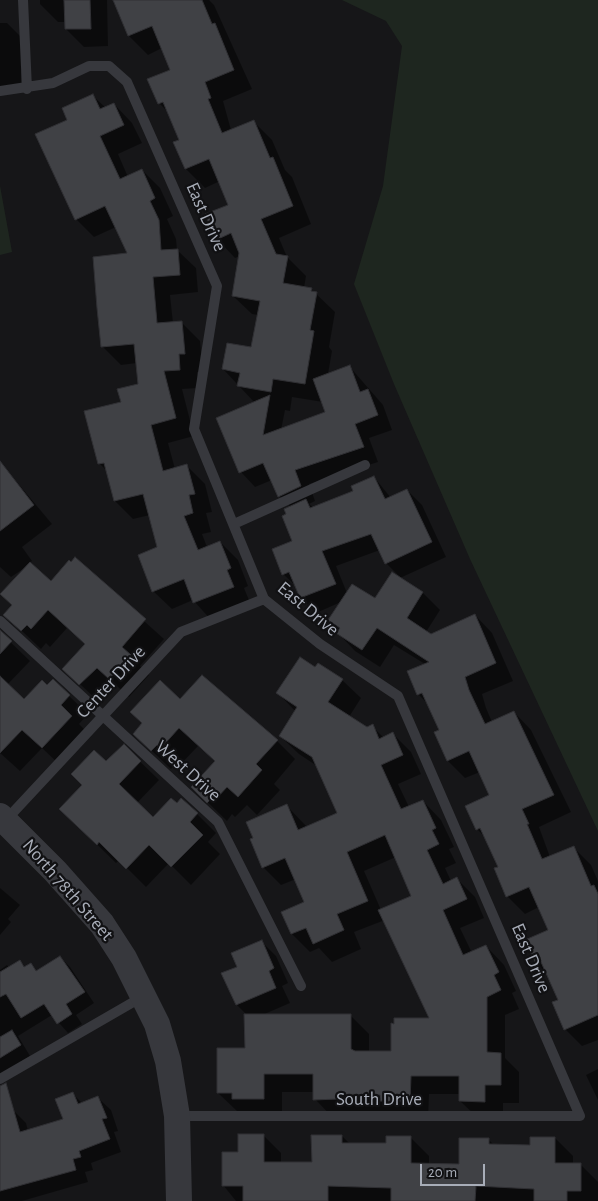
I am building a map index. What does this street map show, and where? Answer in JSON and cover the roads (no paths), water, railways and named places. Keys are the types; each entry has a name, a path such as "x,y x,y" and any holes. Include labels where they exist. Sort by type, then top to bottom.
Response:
{"street":[{"name":"North 78th Street","path":"3,818 56,871 102,924 124,958 156,1024 168,1061 177,1116 178,1201"}],"lane":[{"path":"0,91 27,89 23,0"},
{"name":"East Drive","path":"27,89 53,83 89,66 109,66 128,82 217,286 194,429 264,600 320,644 398,696 580,1116"},
{"path":"234,524 365,465"},
{"name":"Center Drive","path":"3,818 103,717 181,632 264,600"},
{"name":"West Drive","path":"0,621 218,822 301,986"},
{"path":"0,1079 143,997"},
{"name":"South Drive","path":"177,1116 580,1116"}]}
